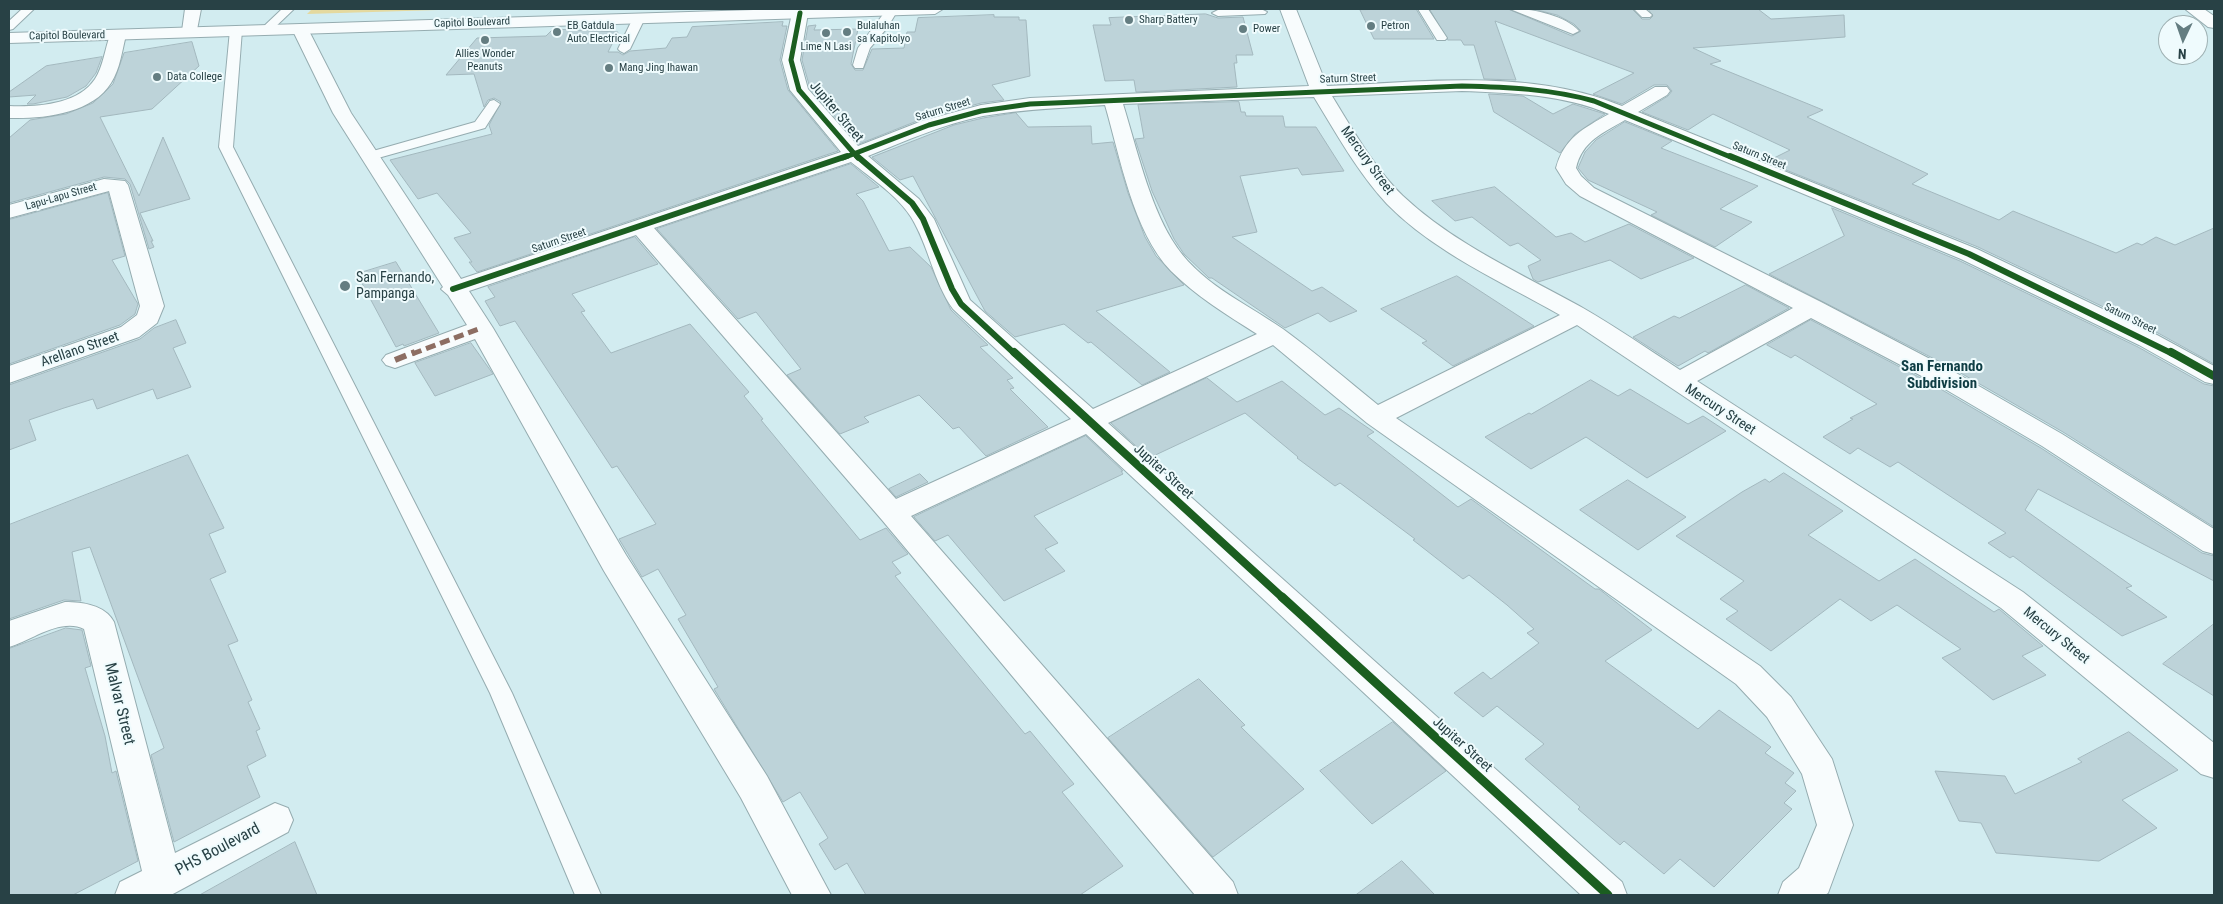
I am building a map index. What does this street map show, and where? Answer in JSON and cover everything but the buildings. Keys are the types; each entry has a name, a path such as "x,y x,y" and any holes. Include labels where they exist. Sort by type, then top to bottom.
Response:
{"street":[{"path":"190,31 192,9"},
{"name":"Capitol Boulevard","path":"9,38 801,11 935,9"},
{"name":"Mercury Street","path":"1288,9 1320,91 1378,181 1395,200 1432,230 1466,253 1578,315 2012,600 2214,763"},
{"path":"2194,9 2214,22"},
{"name":"Jupiter Street","path":"801,11 791,60 799,90 854,154 912,203 923,219 952,289 961,304 1608,895"},
{"path":"300,28 342,113 372,156 453,289 481,328 614,563 754,786 812,895"},
{"path":"9,112 53,108 83,99 94,92 102,85 108,73 118,35"},
{"name":"Saturn Street","path":"453,289 854,154 929,125 981,111 1030,104 1112,99 1462,86 1536,89 1571,94 1624,113 1969,254 2148,340 2214,376"},
{"path":"1661,91 1588,134 1570,152 1566,168 1573,180 1587,192 1634,218 1812,307 1942,376 2052,440 2214,543"},
{"path":"1112,99 1144,204 1160,239 1178,265 1209,292 1275,335 1376,417 1748,675 1779,707 1819,770 1835,826 1814,880 1797,895"},
{"name":"Lapu-Lapu Street","path":"9,212 114,184 118,185 152,306 148,318"},
{"path":"640,226 892,513 1219,895"},
{"path":"1678,382 1812,307"},
{"path":"1376,417 1578,315"},
{"name":"Arellano Street","path":"9,375 130,332 148,318"},
{"path":"395,360 481,328"},
{"path":"892,513 1088,420 1275,335"},
{"name":"Malvar Street","path":"9,636 48,618 79,613 90,616 98,622 148,887"},
{"name":"PHS Boulevard","path":"148,887 275,820"}],"lane":[{"path":"9,27 28,9"},
{"path":"267,29 288,9"},
{"path":"1423,9 1441,38"},
{"path":"1516,9 1554,21 1573,32"},
{"path":"858,65 864,44 887,22 892,10"},
{"path":"1218,13 1261,12"},
{"path":"624,49 639,18"},
{"path":"236,30 226,147 501,693 588,895"},
{"path":"372,156 480,125 494,104"}],"shaded area":[{"path":"312,9 471,9 307,14"}],"marked path":[{"path":"395,360 481,328"}],"cycle path":[{"path":"800,13 791,60 799,90 854,154 912,203 923,219 952,289 961,304 1608,895"},
{"path":"453,289 854,154 929,125 981,111 1030,104 1112,99 1462,86 1512,88 1562,93 1594,101 1969,254 2148,340 2214,376"}],"place":[{"name":"Sharp Battery","path":"1129,20"},
{"name":"Petron","path":"1371,26"},
{"name":"Power","path":"1243,29"},
{"name":"EB Gatdula Auto Electrical","path":"557,32"},
{"name":"Bulaluhan sa Kapitolyo","path":"847,32"},
{"name":"Lime N Lasi","path":"826,33"},
{"name":"Allies Wonder Peanuts","path":"485,40"},
{"name":"Mang Jing Ihawan","path":"609,68"},
{"name":"Data College","path":"157,77"},
{"name":"San Fernando, Pampanga","path":"345,286"}],"district":[{"name":"San Fernando Subdivision","path":"1942,376"}]}
